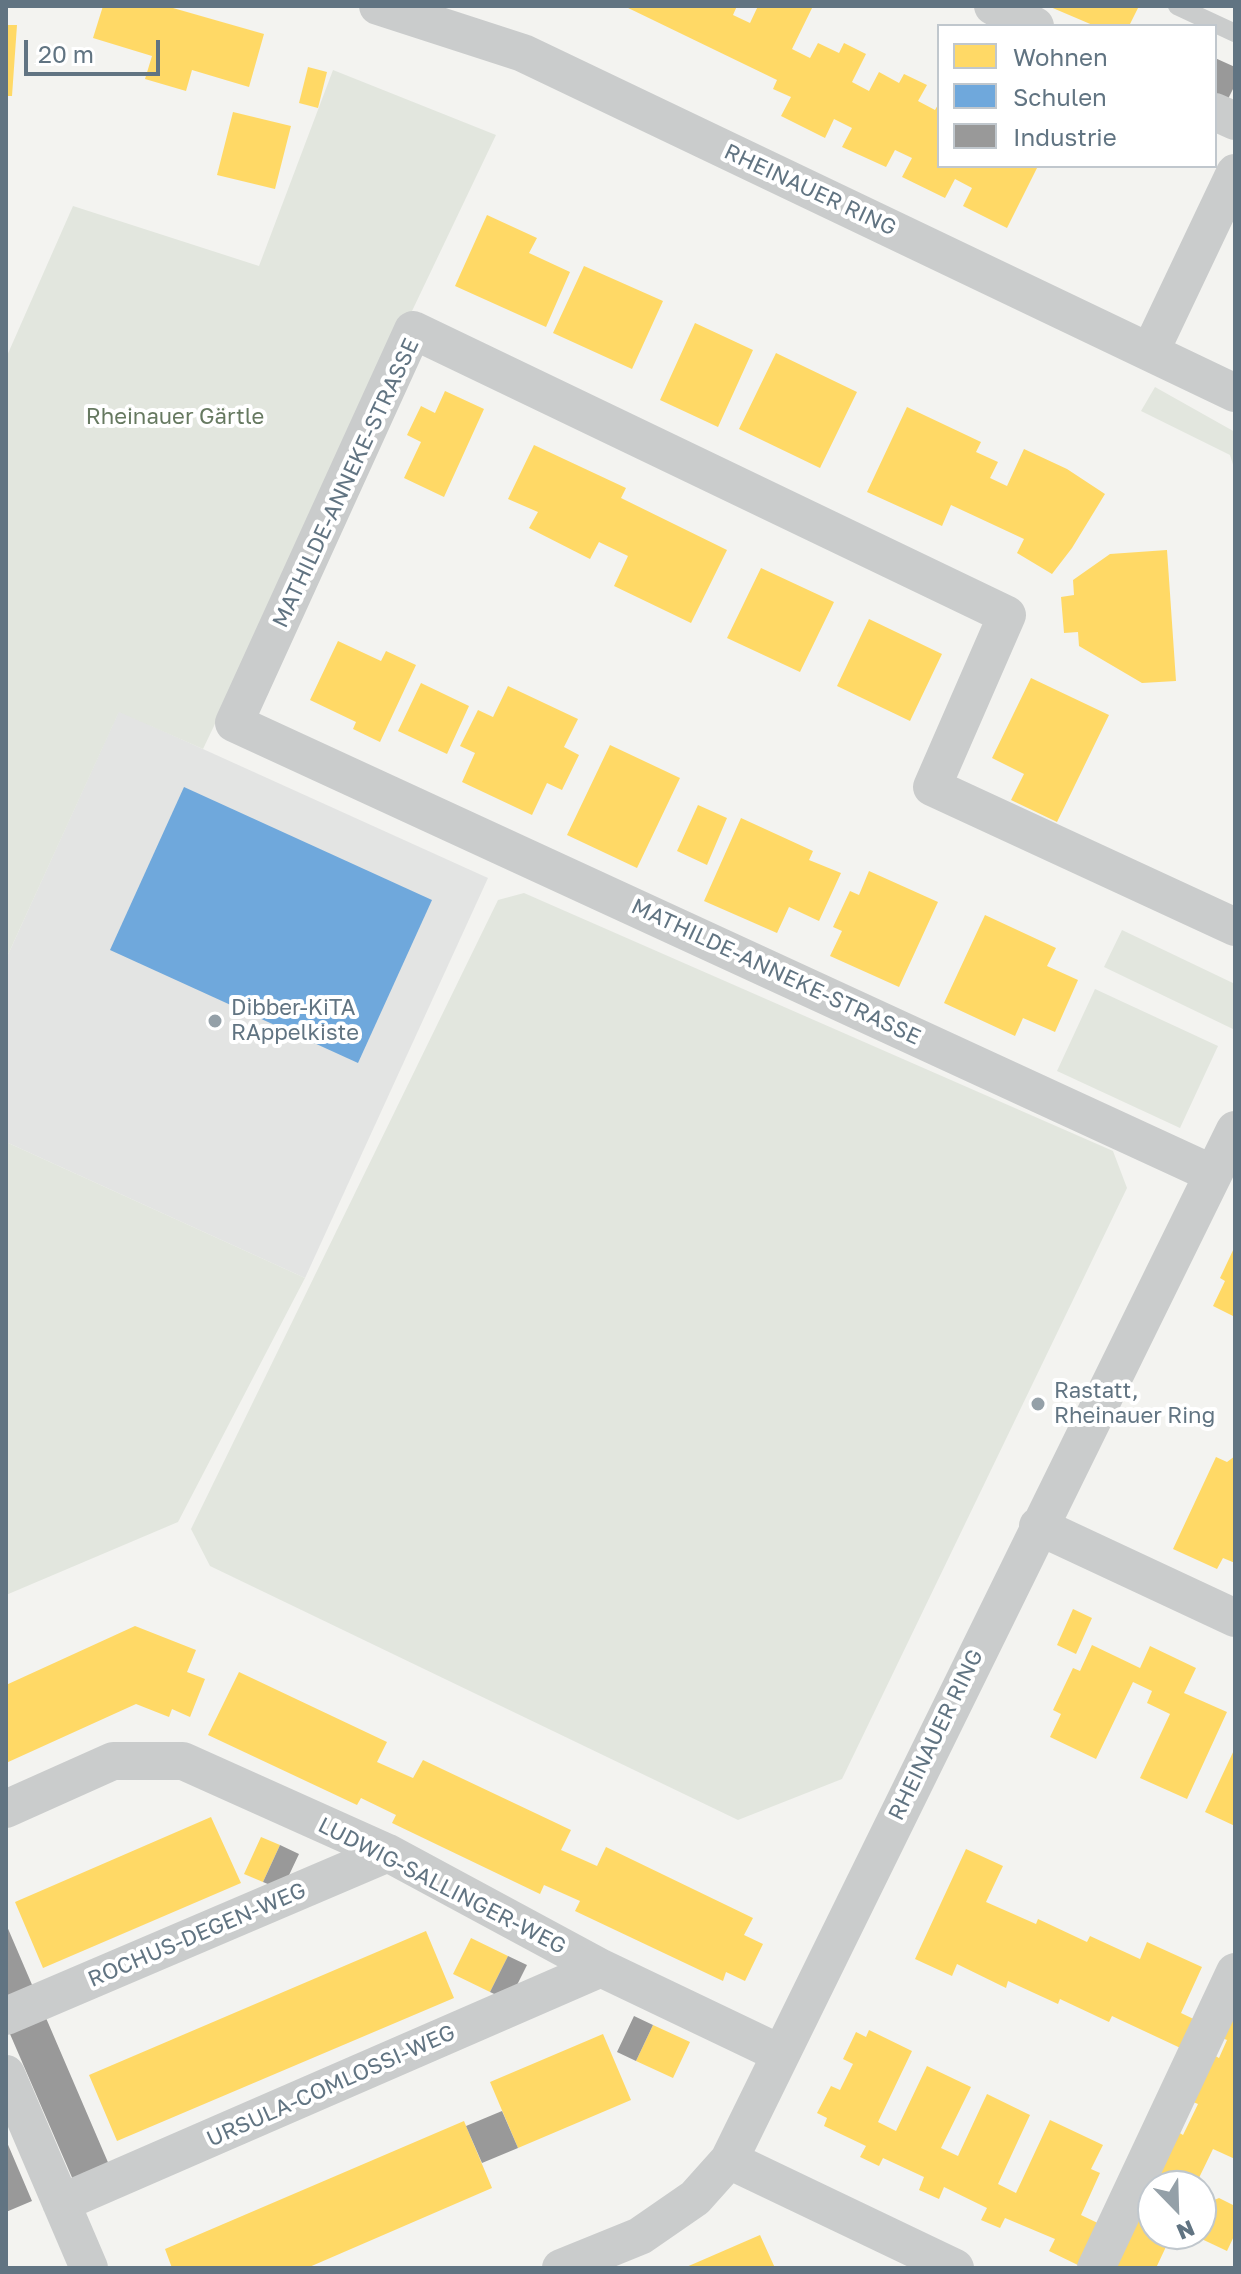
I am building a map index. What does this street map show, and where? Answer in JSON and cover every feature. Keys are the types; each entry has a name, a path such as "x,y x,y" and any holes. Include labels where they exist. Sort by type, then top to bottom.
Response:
{"street":[{"name":"RHEINAUER RING","path":"378,6 523,53 1235,393"},
{"path":"993,6 1031,24"},
{"path":"1150,352 1235,173"},
{"name":"MATHILDE-ANNEKE-STRASSE","path":"1213,1174 234,723 413,330 1007,615 932,787 1235,927"},
{"name":"RHEINAUER RING","path":"561,2268 640,2236 695,2198 729,2160 1235,1130"},
{"path":"1038,1526 1235,1618"},
{"name":"LUDWIG-SALLINGER-WEG","path":"6,1809 113,1761 183,1761 388,1853 601,1968 781,2054"},
{"name":"ROCHUS-DEGEN-WEG","path":"6,2016 388,1853"},
{"name":"URSULA-COMLOSSI-WEG","path":"61,2203 601,1968"},
{"path":"1096,2268 1235,1972"},
{"path":"6,2074 89,2268"},
{"path":"729,2160 899,2254 955,2268"}],"lane":[{"path":"1177,6 1216,24"}],"shaded area":[{"name":"Dibber-KiTA RAppelkiste","path":"119,711 488,878 305,1278 6,1142 6,959"}],"green space":[{"name":"Rheinauer Gärtle","path":"333,70 496,135 203,749 119,712 6,959 6,358 73,206 259,266"},
{"path":"1155,387 1235,432 1235,471 1230,455 1141,411"},
{"path":"524,893 1113,1151 1127,1188 842,1779 738,1820 210,1566 191,1529 498,900"},
{"path":"1122,930 1235,984 1235,1030 1104,967"},
{"path":"1095,989 1218,1046 1180,1128 1057,1071"},
{"path":"6,1142 305,1278 178,1522 6,1595"}],"building: Wohnen":[{"path":"103,6 166,6 264,34 249,87 192,70 186,91 145,79 152,56 93,38"},
{"path":"624,6 737,6 733,15 750,23 758,6 813,6 792,49 810,58 818,43 839,53 844,43 866,54 852,82 869,91 879,72 899,83 904,74 927,85 918,101 935,110 937,106 937,168 1037,168 1007,228 963,206 972,188 955,179 945,198 902,177 912,158 895,150 886,167 842,147 852,128 834,119 825,138 781,116 791,97 773,89 777,80"},
{"path":"1048,6 1139,6 1130,24 1090,24"},
{"path":"6,25 17,25 12,96 6,96"},
{"path":"308,67 327,72 318,108 299,103"},
{"path":"233,112 291,126 275,189 217,175"},
{"path":"487,215 537,238 529,253 570,272 546,327 455,286"},
{"path":"584,266 663,301 632,369 553,333"},
{"path":"695,323 753,350 718,427 660,400"},
{"path":"776,353 857,392 820,468 739,429"},
{"path":"445,391 484,409 444,497 404,478 421,442 407,435 421,406 435,413"},
{"path":"907,407 981,442 976,452 998,462 990,478 1007,486 1024,449 1067,469 1105,494 1052,574 1017,553 1024,539 951,505 942,526 867,492"},
{"path":"534,445 626,488 621,498 727,550 691,623 614,586 628,556 599,542 590,559 529,528 538,512 508,499"},
{"path":"1167,550 1176,681 1142,683 1079,646 1078,632 1064,633 1061,597 1074,595 1073,580 1110,554"},
{"path":"761,568 834,602 800,672 727,638"},
{"path":"869,619 942,654 910,721 837,686"},
{"path":"338,641 381,661 386,651 416,665 380,742 353,729 356,722 310,700"},
{"path":"1031,678 1109,715 1057,822 1011,800 1024,774 992,758"},
{"path":"421,683 469,706 447,754 398,731"},
{"path":"508,686 578,719 564,747 579,755 562,790 547,783 532,815 462,782 475,753 460,746 478,710 493,717"},
{"path":"610,745 680,778 637,868 567,835"},
{"path":"698,805 727,818 707,865 677,851"},
{"path":"741,818 813,851 809,860 841,873 819,921 789,907 777,933 704,901"},
{"path":"869,871 938,902 899,987 830,956 842,931 833,927 850,891 859,895"},
{"path":"985,915 1056,948 1047,966 1078,980 1055,1032 1023,1018 1015,1036 944,1003"},
{"path":"1235,1246 1235,1317 1213,1306 1225,1281 1220,1278"},
{"path":"1235,1456 1235,1563 1223,1558 1217,1569 1173,1549 1216,1457 1227,1462"},
{"path":"1073,1609 1092,1618 1076,1654 1057,1645"},
{"path":"135,1626 196,1650 187,1672 205,1679 190,1717 172,1709 169,1717 136,1704 6,1763 6,1685"},
{"path":"1092,1645 1140,1668 1150,1646 1196,1668 1184,1693 1227,1712 1187,1799 1140,1778 1170,1714 1147,1703 1152,1691 1133,1682 1096,1759 1050,1737 1061,1714 1053,1710 1073,1668 1080,1671"},
{"path":"239,1672 387,1742 377,1762 413,1778 423,1760 571,1830 561,1850 597,1866 606,1847 753,1918 744,1935 763,1944 745,1981 726,1972 723,1981 575,1911 580,1901 544,1885 540,1894 392,1823 396,1815 361,1798 357,1805 208,1735"},
{"path":"1235,1748 1235,1826 1205,1812"},
{"path":"211,1817 241,1883 43,1968 15,1902"},
{"path":"261,1837 280,1845 263,1882 244,1874"},
{"path":"966,1849 1003,1866 986,1902 1036,1924 1038,1919 1087,1942 1090,1936 1140,1959 1147,1942 1202,1967 1181,2013 1202,2023 1189,2052 1112,2016 1109,2022 1060,1999 1058,2004 1008,1981 1006,1988 957,1964 952,1976 915,1959"},
{"path":"426,1931 454,1998 117,2141 89,2075"},
{"path":"471,1938 508,1956 490,1992 453,1974"},
{"path":"1235,1992 1235,2159 1213,2149 1203,2170 1160,2170 1178,2132 1183,2135 1198,2104 1186,2099 1208,2052 1219,2058 1227,2040 1215,2035"},
{"path":"653,2025 690,2042 673,2078 636,2061"},
{"path":"869,2030 912,2051 878,2122 896,2131 927,2066 971,2087 941,2148 958,2156 987,2094 1030,2115 998,2184 1016,2193 1050,2120 1103,2145 1091,2169 1100,2173 1081,2215 1106,2227 1084,2268 1049,2251 1055,2239 1005,2218 1000,2228 981,2220 987,2208 944,2187 939,2199 919,2190 924,2177 883,2158 879,2166 860,2157 866,2146 824,2126 827,2118 817,2113 831,2086 840,2090 853,2064 843,2059 856,2032 866,2037"},
{"path":"603,2034 631,2100 518,2148 490,2082"},
{"path":"464,2121 492,2188 307,2268 172,2268 165,2249"},
{"path":"1219,2198 1235,2206 1235,2234 1227,2251 1217,2246"},
{"path":"1137,2218 1137,2250 1164,2250 1156,2268 1113,2268"},
{"path":"760,2235 775,2268 684,2268"}],"building: Schulen":[{"name":"Dibber-KiTA RAppelkiste","path":"184,787 432,900 358,1063 110,950"}],"building: Industrie":[{"path":"1217,59 1235,67 1235,85 1224,107 1217,104"},
{"path":"280,1845 299,1854 282,1890 263,1882"},
{"path":"6,1924 33,1987 6,1999"},
{"path":"508,1956 527,1965 509,2001 490,1992"},
{"path":"634,2016 653,2025 636,2061 617,2052"},
{"path":"46,2018 110,2167 74,2182 10,2034"},
{"path":"502,2111 518,2148 482,2163 466,2126"},
{"path":"6,2140 32,2201 6,2212"}],"place":[{"name":"Dibber-KiTA RAppelkiste","path":"215,1021"},
{"name":"Rastatt, Rheinauer Ring","path":"1038,1404"}]}
